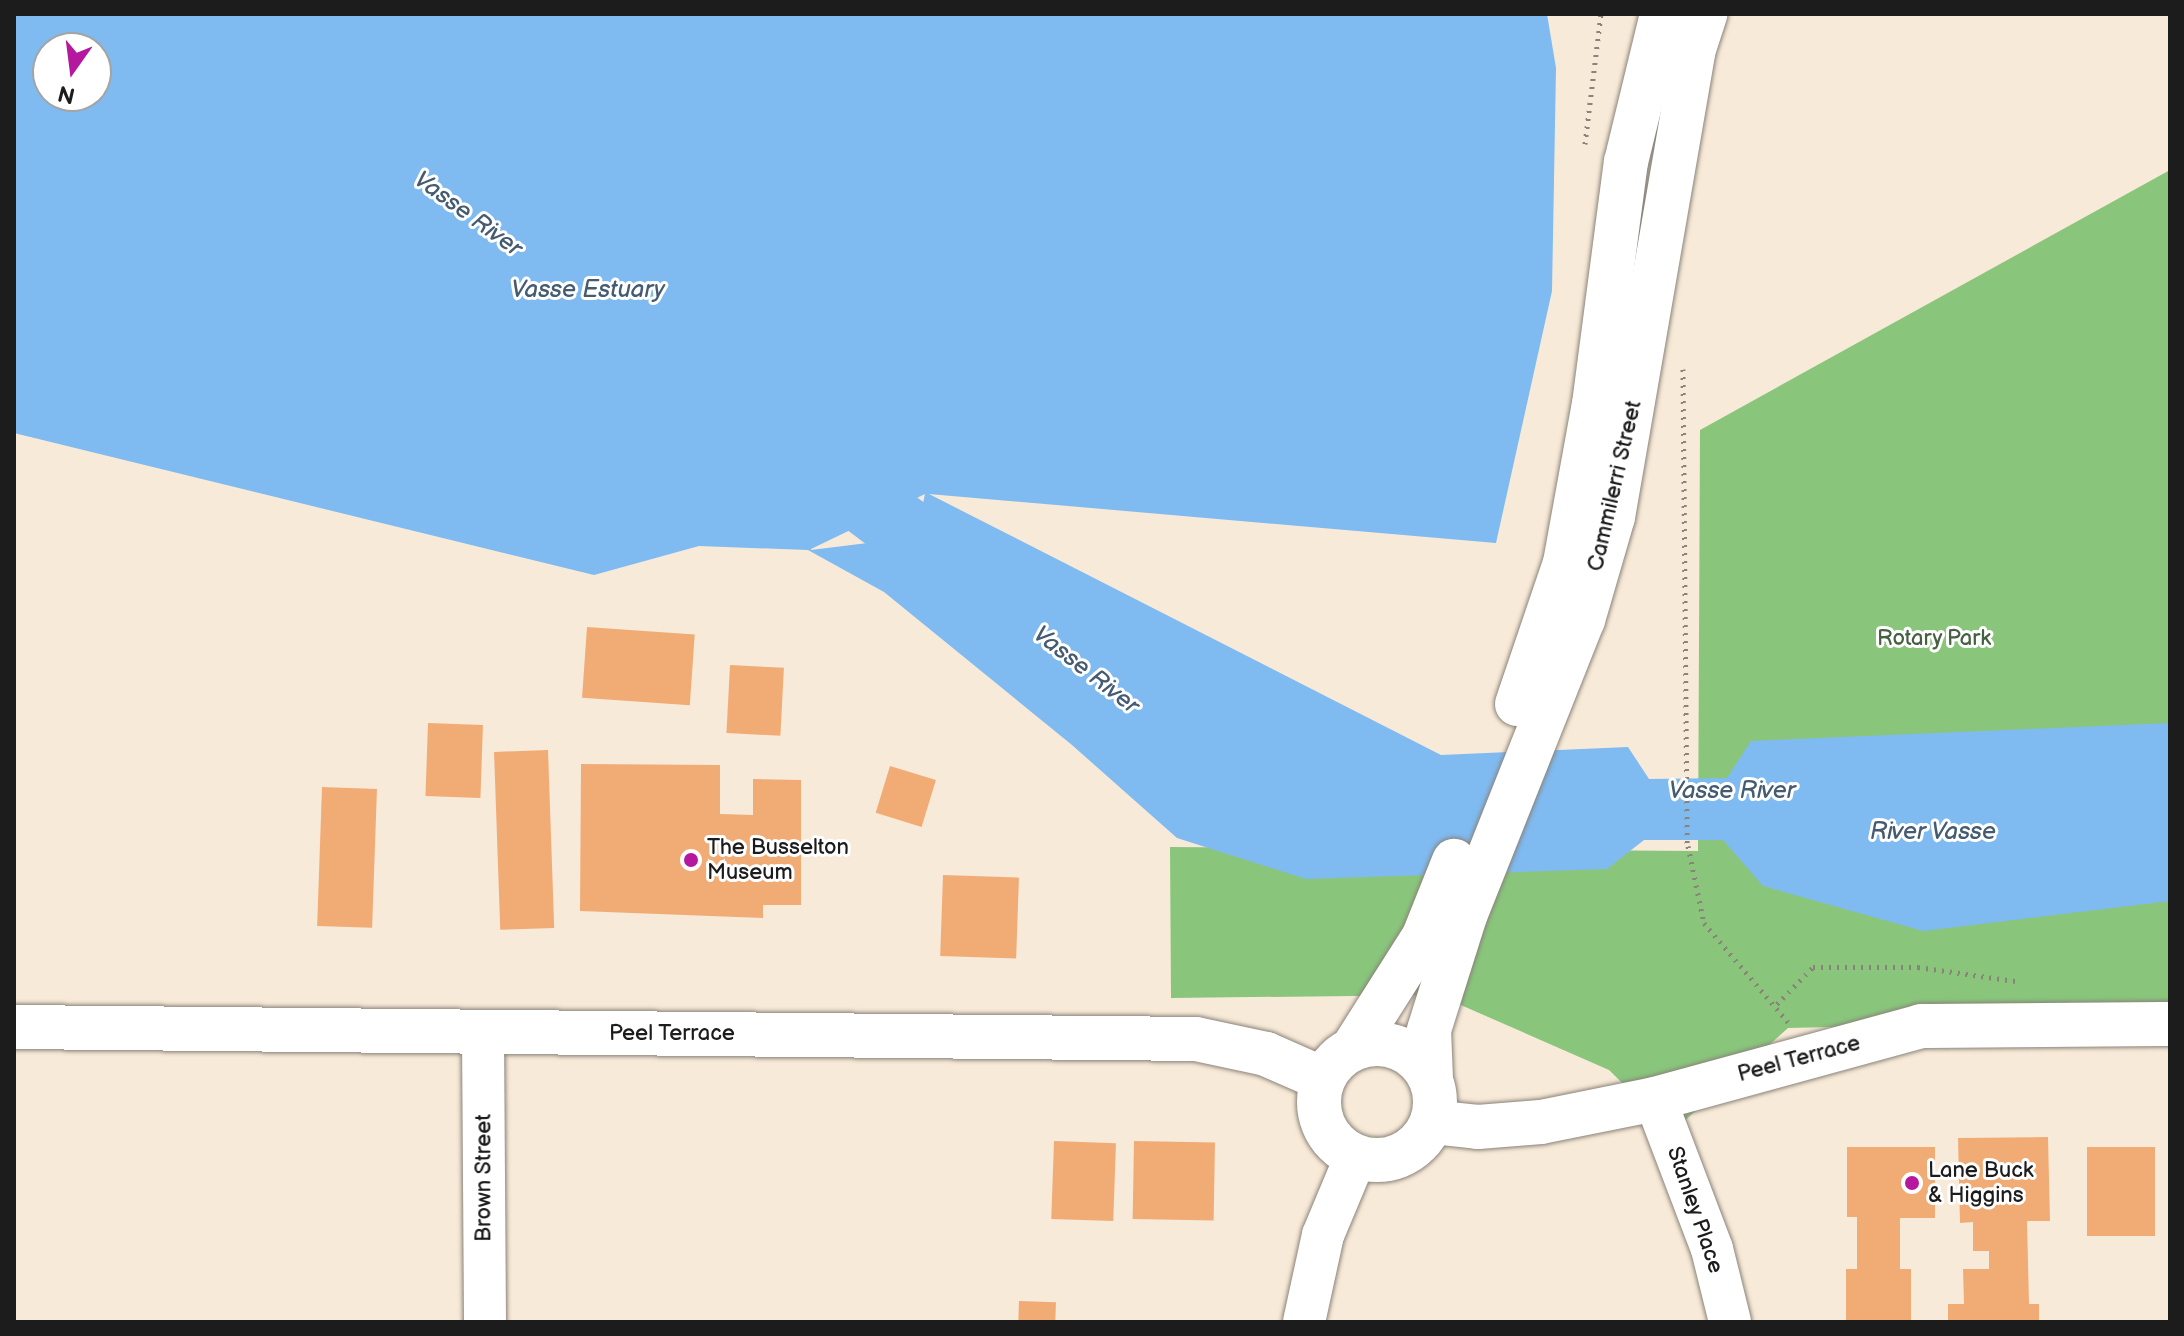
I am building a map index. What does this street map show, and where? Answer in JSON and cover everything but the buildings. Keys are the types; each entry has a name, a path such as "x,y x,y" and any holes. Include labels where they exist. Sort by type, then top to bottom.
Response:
{"main road":[{"name":"Cammilerri Street","path":"1431,1079 1429,1030 1450,914 1535,694 1565,563 1594,404 1626,162 1662,14"},
{"name":"Cammilerri Street","path":"1535,694 1583,620 1613,517 1693,52 1705,14"},
{"name":"Cammilerri Street","path":"1353,1048 1450,914"},
{"name":"Peel Terrace","path":"1432,1122 1478,1127 1541,1122 1655,1099 1921,1026 2170,1024"},
{"name":"Peel Terrace","path":"14,1027 483,1035 1196,1039 1266,1054 1323,1079"},
{"path":"1371,1043 1407,1051 1431,1079 1432,1122 1414,1147 1401,1155 1371,1160 1356,1156 1328,1133 1320,1116 1323,1079 1353,1048 1371,1043"}],"street":[{"name":"Brown Street","path":"483,1035 485,1322"},
{"name":"Stanley Place","path":"1655,1099 1712,1249 1730,1322"},
{"path":"1304,1322 1323,1235 1356,1156"}],"path":[{"path":"1688,549 1687,844 1704,923 1777,1004 1809,1058"},
{"path":"1777,1004 1813,967 1918,967 2026,982"}],"green space":[{"name":"Rotary Park","path":"2170,170 2170,1019 1788,1028 1672,1132 1609,1070 1438,995 1171,998 1170,847 1698,851 1700,430"}],"water":[{"name":"Vasse Estuary","path":"14,14 1547,14 1556,68 1552,291 1496,543 929,494 1441,755 1628,747 1649,779 1727,778 1751,741 2170,723 2170,901 1923,931 1763,886 1723,840 1644,840 1607,869 1306,879 1177,838 1072,745 884,592 808,550 699,546 594,575 14,433","holes":["925,494 916,537 811,550"]}],"waterway":[{"name":"Vasse River","path":"808,458 989,594"}],"place":[{"name":"The Busselton Museum","path":"691,860"},
{"name":"Lane Buck & Higgins","path":"1912,1183"}],"water label":[{"name":"River Vasse","path":"1933,832"}]}
